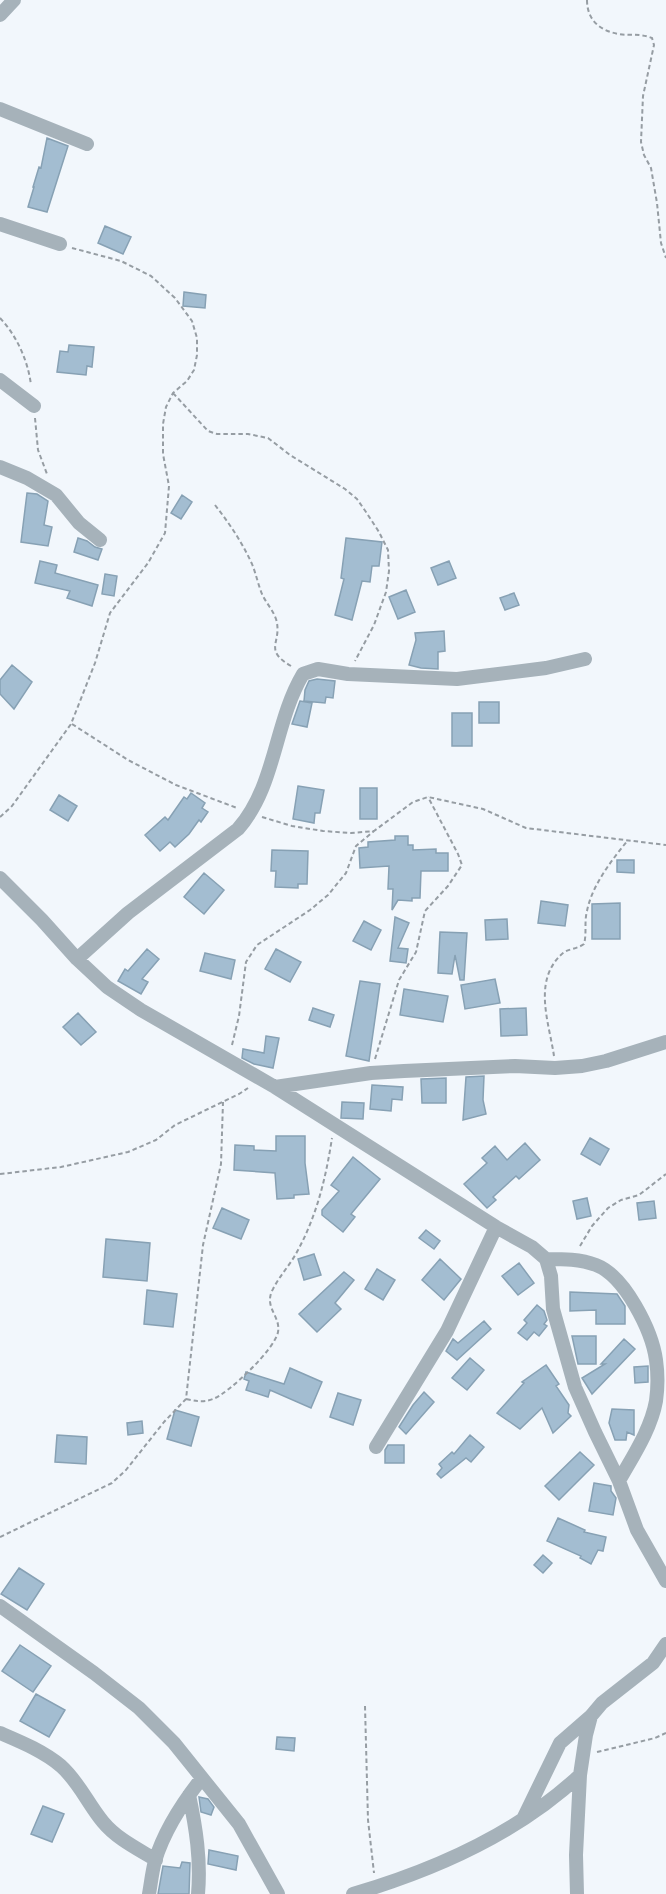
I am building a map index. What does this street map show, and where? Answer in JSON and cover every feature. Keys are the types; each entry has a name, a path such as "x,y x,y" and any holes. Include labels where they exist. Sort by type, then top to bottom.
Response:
{"street":[{"path":"0,15 14,0"},
{"path":"0,109 87,144"},
{"path":"0,224 60,244"},
{"path":"0,380 34,406"},
{"path":"2,470 27,478 56,495 79,523 100,540"},
{"path":"77,959 128,913 238,828 251,813 261,795 287,711 303,674 318,669 348,674 457,679 546,668 585,659"},
{"path":"0,878 107,987 334,1123 381,1155 532,1247 546,1259 553,1309 575,1387 619,1481 637,1530 666,1581"},
{"path":"275,1087 371,1073 515,1065 555,1068 582,1066 666,1042"},
{"path":"376,1448 447,1331 496,1227"},
{"path":"546,1259 572,1258 598,1266 615,1276 644,1322 656,1357 658,1383 655,1405 640,1443 619,1481"},
{"path":"0,1606 139,1708 174,1743 239,1824 278,1894"},
{"path":"524,1817 560,1743 591,1716 602,1703 653,1663 666,1644"},
{"path":"577,1894 576,1855 580,1775 591,1716"},
{"path":"0,1733 34,1748 61,1767 103,1822 120,1837 156,1860"},
{"path":"353,1894 464,1854 496,1836 562,1792 580,1775"},
{"path":"149,1894 156,1860 170,1827 202,1778"},
{"path":"189,1795 200,1868 198,1894"}],"path":[{"path":"587,0 590,19 598,27 619,34 644,35 652,38 654,45 643,96 641,142 644,155 651,168 661,243 666,258"},
{"path":"0,817 12,806 71,724 95,663 110,613 148,562 165,533 169,486 162,454 166,407 173,393 187,381 194,370 197,356 197,338 192,321 176,298 151,276 121,261 60,244"},
{"path":"173,393 208,431 217,434 248,434 268,438 290,455 345,489 357,499 379,532 388,550 389,571 386,592 374,625 348,674"},
{"path":"215,505 238,538 255,572 261,592 273,612 279,629 274,648 277,656 303,674"},
{"path":"71,724 128,760 176,785 251,813 292,826 323,831 351,833 374,831"},
{"path":"371,1073 399,980 416,952 425,911 448,886 462,865 428,797"},
{"path":"226,1059 235,1038 246,962 257,945 310,910 328,895 346,873 356,846 413,802 428,797 483,810 526,828 666,845"},
{"path":"555,1068 544,997 545,981 558,958 565,951 573,950 584,944 586,913 590,897 614,857 628,840"},
{"path":"0,1174 61,1167 128,1152 156,1140 175,1125 239,1094 260,1079"},
{"path":"0,1537 112,1483 126,1470 164,1422 186,1399 203,1245 221,1164 223,1102"},
{"path":"186,1399 201,1402 223,1395 274,1344 278,1335 278,1325 270,1308 271,1295 309,1229 328,1168 334,1123"},
{"path":"572,1258 592,1226 608,1208 621,1200 639,1195 666,1174"},
{"path":"365,1706 368,1820 375,1887"},
{"path":"583,1754 614,1749 666,1733"}],"building":[{"path":"47,138 68,146 47,212 28,207 39,167 41,168"},
{"path":"105,226 131,237 123,254 98,243"},
{"path":"184,292 206,295 205,308 183,306"},
{"path":"69,345 94,347 92,367 87,366 86,375 57,372 60,351 68,352"},
{"path":"27,493 37,494 48,501 44,525 52,527 48,546 21,542"},
{"path":"182,495 192,502 181,519 171,513"},
{"path":"78,538 102,549 98,560 74,552"},
{"path":"346,538 382,542 379,566 372,566 370,582 362,581 352,620 335,615 344,579 341,578"},
{"path":"40,561 57,565 55,573 98,585 92,606 67,598 70,591 35,583"},
{"path":"449,561 456,578 438,585 431,568"},
{"path":"105,574 117,576 114,596 102,594"},
{"path":"406,590 415,612 398,619 389,597"},
{"path":"514,593 519,605 505,610 500,598"},
{"path":"444,631 445,651 438,652 438,669 409,665 416,640 415,633"},
{"path":"12,665 32,682 14,709 0,694 0,680"},
{"path":"317,679 335,681 333,698 326,697 325,703 304,701 309,681"},
{"path":"300,701 312,703 307,727 292,724"},
{"path":"479,702 499,702 499,723 479,723"},
{"path":"452,713 472,713 472,746 452,746"},
{"path":"298,786 324,790 320,813 315,813 314,823 293,819"},
{"path":"360,788 377,788 377,819 360,819"},
{"path":"191,793 205,803 202,808 208,812 175,847 170,842 160,851 145,835 165,817 168,820 184,797 187,799"},
{"path":"59,795 77,806 68,821 50,810"},
{"path":"395,836 408,836 408,845 413,845 413,850 436,849 436,853 448,853 448,871 421,871 420,898 412,898 412,901 398,900 392,910 393,889 388,889 389,866 360,868 359,848 368,847 368,842 395,840"},
{"path":"272,850 308,851 307,884 298,884 298,888 275,887 276,871 271,871"},
{"path":"617,860 634,860 634,873 617,872"},
{"path":"204,873 224,890 204,914 184,897"},
{"path":"541,901 568,905 565,926 538,923"},
{"path":"620,903 620,939 592,939 592,904"},
{"path":"395,917 409,923 398,948 408,949 406,963 390,961"},
{"path":"507,919 508,939 486,940 485,920"},
{"path":"364,921 381,930 371,950 353,941"},
{"path":"440,932 467,933 464,980 460,980 455,955 452,974 438,973"},
{"path":"147,949 159,959 142,979 148,982 141,994 118,981 125,969 128,971"},
{"path":"276,949 301,962 290,982 265,969"},
{"path":"205,953 235,960 231,979 200,971"},
{"path":"495,979 500,1003 465,1009 461,985"},
{"path":"360,981 380,984 369,1061 346,1056"},
{"path":"404,989 448,996 443,1022 400,1015"},
{"path":"313,1008 334,1015 330,1027 309,1020"},
{"path":"526,1008 527,1035 501,1036 500,1009"},
{"path":"78,1013 96,1032 81,1045 63,1027"},
{"path":"266,1036 279,1038 273,1068 254,1064 242,1058 243,1049 264,1053"},
{"path":"484,1076 483,1100 486,1114 463,1120 466,1077"},
{"path":"446,1078 446,1103 422,1103 421,1079"},
{"path":"372,1085 403,1087 402,1100 392,1099 391,1111 370,1109"},
{"path":"342,1102 364,1103 363,1119 341,1118"},
{"path":"276,1136 305,1136 305,1163 309,1194 277,1199 275,1173 234,1170 235,1145 254,1146 254,1150 276,1151"},
{"path":"590,1138 609,1149 600,1165 581,1154"},
{"path":"525,1143 540,1160 519,1179 516,1176 493,1197 496,1200 487,1208 464,1184 487,1163 482,1158 495,1146 507,1160"},
{"path":"353,1157 380,1179 351,1214 355,1217 343,1232 322,1215 322,1210 339,1191 331,1185"},
{"path":"587,1198 591,1216 577,1219 573,1201"},
{"path":"654,1201 656,1218 639,1220 637,1203"},
{"path":"222,1208 249,1220 241,1239 213,1228"},
{"path":"426,1230 440,1241 434,1249 419,1238"},
{"path":"106,1239 150,1243 147,1281 103,1277"},
{"path":"314,1254 321,1275 304,1280 298,1259"},
{"path":"440,1259 461,1279 444,1300 422,1280"},
{"path":"519,1263 534,1283 518,1295 502,1276"},
{"path":"377,1269 395,1280 383,1300 365,1289"},
{"path":"344,1272 354,1280 335,1303 341,1309 317,1332 299,1314"},
{"path":"147,1290 177,1294 173,1327 144,1324"},
{"path":"570,1292 617,1294 625,1306 625,1324 596,1324 596,1310 570,1311"},
{"path":"537,1305 544,1311 547,1320 544,1324 547,1326 539,1336 534,1332 527,1340 518,1333 527,1323 524,1320"},
{"path":"484,1321 491,1329 457,1360 446,1351 453,1339 458,1343"},
{"path":"572,1336 596,1336 596,1364 578,1364"},
{"path":"624,1339 635,1349 592,1394 582,1378 605,1364 601,1364"},
{"path":"470,1358 484,1370 467,1390 452,1378"},
{"path":"546,1365 559,1384 556,1386 569,1405 568,1413 571,1416 553,1433 542,1408 520,1429 497,1413 524,1383 522,1382"},
{"path":"648,1366 648,1382 635,1383 634,1367"},
{"path":"290,1368 322,1382 311,1408 270,1390 268,1397 246,1390 249,1381 244,1379 246,1372 284,1384"},
{"path":"424,1392 434,1402 406,1434 399,1427"},
{"path":"338,1393 361,1400 353,1425 330,1417"},
{"path":"612,1409 634,1410 634,1435 627,1432 626,1440 615,1440 609,1423"},
{"path":"175,1410 199,1417 191,1446 167,1439"},
{"path":"142,1421 143,1433 128,1435 127,1423"},
{"path":"57,1435 87,1437 86,1464 55,1462"},
{"path":"470,1435 484,1447 471,1462 466,1458 441,1478 437,1474 442,1468 439,1464 452,1452 454,1454"},
{"path":"388,1445 404,1445 404,1463 385,1463 385,1450"},
{"path":"580,1452 594,1465 559,1500 545,1486"},
{"path":"594,1483 611,1486 611,1491 616,1498 613,1515 589,1511"},
{"path":"558,1518 585,1530 584,1532 606,1537 603,1551 598,1550 591,1564 580,1558 581,1556 547,1541"},
{"path":"543,1555 552,1563 543,1573 534,1565"},
{"path":"19,1568 44,1584 27,1610 1,1594"},
{"path":"20,1645 51,1666 33,1692 2,1671"},
{"path":"36,1694 65,1710 49,1737 20,1721"},
{"path":"277,1737 295,1738 294,1751 276,1749"},
{"path":"199,1797 208,1799 214,1807 211,1815 201,1812"},
{"path":"43,1806 64,1814 52,1842 31,1834"},
{"path":"209,1850 238,1856 236,1870 208,1864"},
{"path":"182,1862 190,1863 189,1894 158,1894 163,1866 180,1868"}]}
